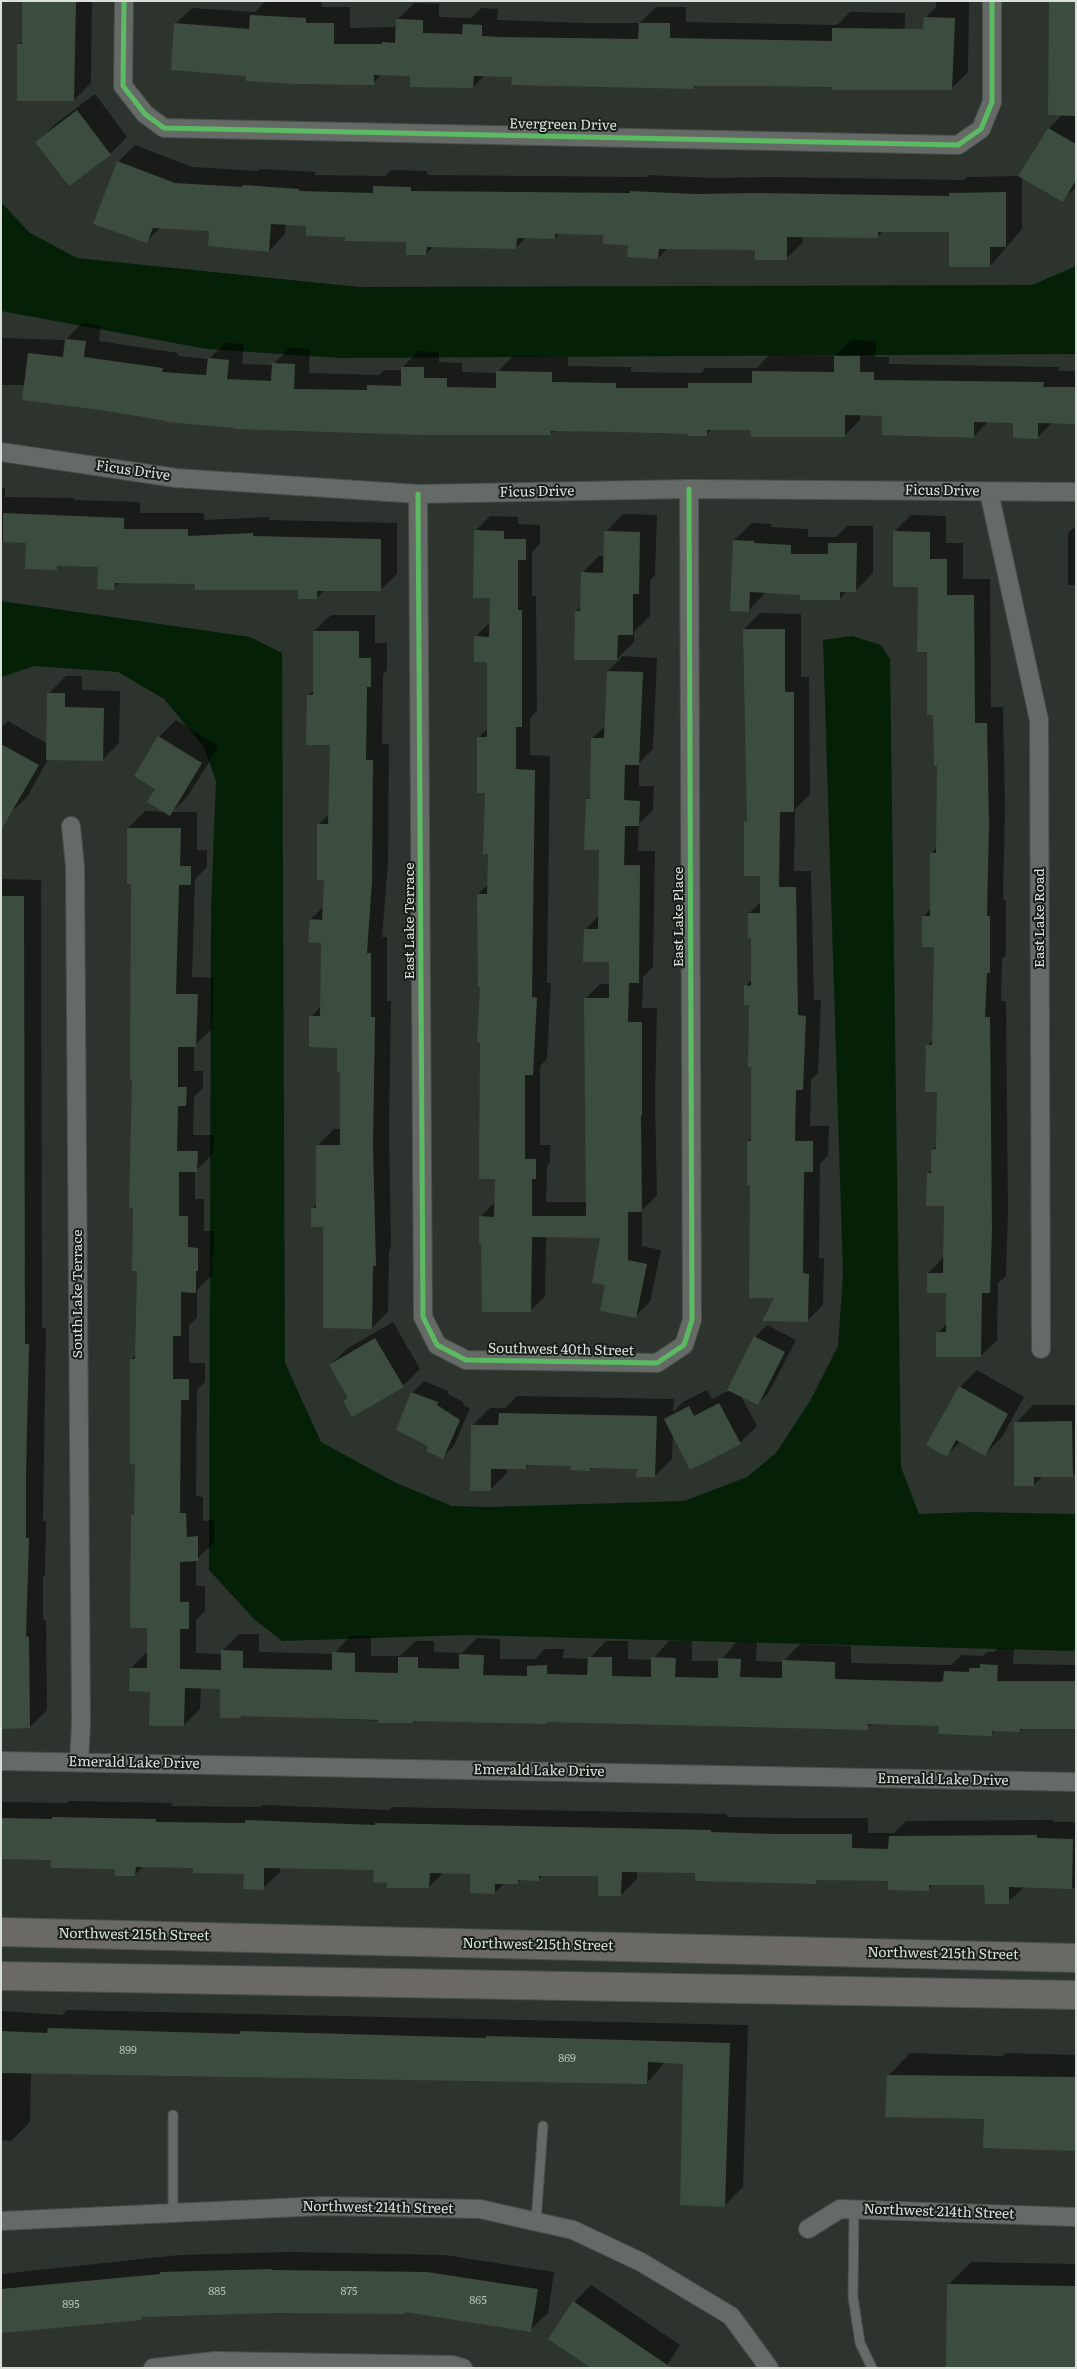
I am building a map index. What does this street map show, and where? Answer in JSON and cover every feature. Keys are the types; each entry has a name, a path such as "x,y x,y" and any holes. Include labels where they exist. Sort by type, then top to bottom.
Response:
{"main road":[{"name":"Northwest 215th Street","path":"1,1932 1076,1958"},
{"path":"1,1976 1076,1995"}],"street":[{"name":"Evergreen Drive","path":"124,1 123,86 145,114 164,128 958,145 981,129 992,102 992,1"},
{"name":"Ficus Drive","path":"1,452 176,478 418,494 688,489 1076,492"},
{"name":"East Lake Place","path":"684,1345 692,1320 688,489"},
{"name":"East Lake Road","path":"989,492 1040,720 1041,1349"},
{"name":"East Lake Terrace","path":"418,494 423,1317 437,1345"},
{"name":"South Lake Terrace","path":"71,826 76,868 81,1724 79,1762"},
{"name":"Southwest 40th Street","path":"437,1345 466,1360 657,1363 684,1345"},
{"name":"Emerald Lake Drive","path":"1,1761 1076,1782"},
{"name":"Northwest 214th Street","path":"1,2221 322,2206 480,2209 573,2230 641,2262 731,2316 770,2368"},
{"name":"Northwest 214th Street","path":"808,2229 840,2208 1076,2218"},
{"path":"153,2368 215,2364 456,2367"}],"lane":[{"path":"173,2115 173,2212"},
{"path":"536,2221 543,2126"},
{"path":"854,2209 854,2297 860,2343 872,2368"}],"shaded area":[{"path":"1,202 30,233 77,258 359,287 1032,285 1076,266 1076,354 339,358 207,349 1,311"},
{"path":"1,601 250,637 282,653 285,1363 321,1442 396,1483 452,1506 488,1507 684,1501 747,1477 776,1453 810,1401 838,1346 843,1275 823,640 852,636 881,645 890,659 901,1467 919,1514 971,1512 1076,1514 1076,1651 467,1635 282,1641 254,1619 209,1570 211,909 216,781 204,747 164,699 118,672 35,666 1,677"}],"building":[{"path":"22,1 76,1 74,101 17,101 17,44 22,44"},
{"path":"1049,1 1076,1 1076,116 1048,115"},
{"path":"250,15 306,18 306,23 334,23 334,44 395,43 396,19 423,20 423,33 462,34 463,24 482,25 482,36 500,37 638,39 639,23 670,23 670,38 832,41 832,28 923,29 924,17 955,18 952,90 832,90 832,87 759,86 694,86 694,89 511,85 512,77 474,76 473,88 410,87 410,76 374,75 374,85 296,84 246,81 246,76 171,70 174,23 249,29"},
{"path":"77,110 111,155 69,186 35,142"},
{"path":"1048,128 1076,144 1076,180 1063,202 1018,176"},
{"path":"117,161 175,183 242,187 243,185 299,189 299,191 373,193 373,186 411,187 411,191 630,193 630,191 694,194 949,196 949,193 1006,192 1006,247 990,247 990,267 949,267 949,232 878,232 878,238 787,237 787,260 755,260 755,250 659,249 658,259 627,257 628,245 603,244 603,235 555,234 555,239 517,238 516,249 427,247 426,255 406,255 406,242 345,241 345,237 306,236 306,226 271,224 269,252 208,246 209,231 153,228 147,243 93,224"},
{"path":"65,339 86,341 84,357 163,368 162,372 206,375 208,358 229,360 227,379 271,381 272,363 295,364 294,389 367,390 367,385 401,386 401,367 424,367 424,378 447,378 447,387 496,388 496,371 552,372 552,382 616,383 616,388 688,388 688,383 752,383 752,371 834,372 834,356 860,356 860,372 874,372 874,380 1044,382 1043,387 1076,387 1076,424 1038,423 1038,439 1013,438 1013,423 974,422 974,438 882,435 882,416 845,415 845,437 751,437 751,430 707,430 707,436 688,436 688,434 551,431 551,435 423,435 234,429 167,422 101,410 22,400 28,353 63,357"},
{"path":"3,513 124,518 124,529 188,529 188,536 253,533 253,536 381,539 381,591 317,591 317,599 298,599 298,590 195,590 195,584 115,583 114,590 97,589 98,567 57,566 57,570 25,569 26,543 3,542"},
{"path":"474,530 504,531 504,539 526,539 526,560 518,560 518,610 522,610 522,727 516,727 516,769 535,770 532,997 537,998 533,1075 525,1075 525,1159 536,1159 536,1179 532,1179 532,1216 586,1216 584,998 609,998 609,962 583,962 584,929 598,929 599,850 584,850 586,799 590,799 591,738 604,738 607,671 643,672 639,765 625,765 624,800 640,801 639,826 625,826 624,865 640,865 639,983 629,983 628,1022 642,1022 642,1212 628,1212 628,1260 647,1264 636,1318 600,1311 605,1285 592,1283 600,1238 532,1237 531,1312 482,1312 479,1216 494,1217 495,1179 479,1179 480,1042 477,1042 480,987 478,987 477,894 487,894 488,854 483,854 485,793 477,793 477,737 487,737 487,662 474,662 474,636 489,637 490,598 473,598"},
{"path":"604,531 640,532 639,594 633,594 633,635 618,635 617,660 574,660 575,611 580,611 581,572 603,573"},
{"path":"893,531 930,532 930,559 947,559 947,595 974,595 975,723 987,723 989,824 987,916 990,916 990,973 987,973 985,1017 990,1017 992,1230 990,1293 982,1293 981,1357 936,1357 936,1332 946,1332 946,1293 927,1293 927,1273 943,1273 944,1206 926,1206 927,1173 931,1173 931,1150 936,1149 937,1092 925,1092 926,1045 932,1045 934,947 922,947 922,916 930,916 930,853 936,853 937,766 934,766 933,715 927,715 927,652 917,652 918,587 893,587"},
{"path":"733,540 791,545 791,554 828,554 828,543 857,543 856,592 840,592 840,600 800,600 800,595 750,592 749,612 730,611"},
{"path":"743,629 785,629 785,692 794,692 794,812 780,812 779,887 796,887 798,1015 806,1016 803,1090 796,1090 795,1141 813,1141 813,1172 804,1172 803,1273 809,1274 808,1322 762,1321 774,1298 749,1298 750,1185 747,1185 747,1141 751,1141 751,1067 748,1067 749,1005 744,1005 744,985 751,986 751,938 748,938 748,913 760,913 760,876 744,876 744,821 747,821"},
{"path":"313,631 359,631 359,658 371,658 371,687 367,687 366,760 373,760 372,881 367,953 371,953 371,1017 375,1017 373,1145 376,1266 373,1266 372,1329 323,1328 323,1227 311,1227 311,1208 316,1208 316,1145 340,1145 340,1072 337,1072 337,1048 309,1047 309,1016 320,1016 321,943 308,942 310,919 322,920 324,880 317,880 317,824 328,824 330,745 306,745 307,695 313,695"},
{"path":"47,693 65,693 65,707 104,708 103,761 46,760"},
{"path":"158,736 202,763 170,816 147,802 155,789 134,776"},
{"path":"1,744 39,765 1,830"},
{"path":"127,828 181,828 180,866 191,866 191,885 179,885 176,994 198,994 196,1047 178,1047 178,1087 187,1087 186,1106 178,1106 177,1151 198,1151 197,1172 179,1172 179,1216 188,1216 188,1247 198,1248 198,1271 196,1271 196,1293 181,1292 181,1336 173,1336 173,1379 189,1379 189,1400 181,1400 180,1513 186,1513 187,1537 198,1536 198,1561 180,1562 180,1602 189,1602 189,1629 180,1629 180,1669 221,1670 221,1650 243,1651 243,1668 332,1670 332,1652 355,1653 355,1672 398,1673 398,1657 418,1657 418,1668 459,1669 459,1654 484,1655 483,1675 527,1676 527,1666 547,1665 547,1674 587,1675 588,1657 612,1657 612,1676 651,1677 651,1657 676,1658 675,1677 718,1678 718,1658 741,1659 740,1677 782,1678 782,1660 835,1662 835,1679 940,1682 943,1681 944,1671 969,1672 969,1668 980,1668 980,1664 998,1665 997,1681 1076,1681 1076,1729 1020,1729 1020,1732 992,1731 992,1736 938,1734 939,1726 868,1724 868,1730 547,1722 547,1724 413,1721 413,1723 378,1723 378,1720 241,1716 241,1718 220,1718 220,1689 185,1688 184,1726 149,1726 150,1692 129,1691 130,1668 147,1668 147,1628 130,1628 131,1515 134,1515 135,1464 130,1464 130,1359 135,1359 137,1271 132,1271 133,1208 129,1208 132,1079 130,1079 131,884 127,884"},
{"path":"1,896 24,896 25,1344 29,1344 26,1538 29,1538 26,1636 29,1637 30,1728 1,1729"},
{"path":"754,1336 785,1352 758,1405 727,1390"},
{"path":"375,1338 404,1387 352,1417 343,1401 348,1398 329,1365"},
{"path":"959,1386 1008,1414 985,1456 956,1440 947,1457 926,1445"},
{"path":"411,1392 438,1402 437,1405 460,1420 443,1459 426,1451 428,1446 396,1430"},
{"path":"719,1403 741,1444 690,1470 664,1419 689,1406 694,1416"},
{"path":"499,1413 657,1416 655,1477 636,1477 637,1469 590,1468 590,1471 570,1470 571,1466 526,1465 526,1469 491,1469 491,1491 470,1491 471,1425 498,1425"},
{"path":"1072,1421 1073,1477 1034,1477 1034,1486 1014,1486 1014,1422"},
{"path":"52,1817 156,1819 156,1822 245,1823 245,1820 375,1825 375,1823 711,1830 711,1832 775,1834 852,1834 852,1848 888,1849 889,1836 1037,1835 1037,1838 1073,1839 1072,1889 1009,1887 1009,1904 985,1904 984,1885 929,1885 929,1891 888,1890 888,1881 816,1880 816,1884 695,1881 695,1873 622,1872 621,1896 598,1896 598,1876 539,1876 539,1881 518,1880 518,1884 495,1884 495,1894 470,1893 470,1874 430,1873 429,1888 387,1888 387,1883 373,1882 374,1870 264,1868 264,1890 243,1889 244,1874 193,1873 193,1868 136,1867 135,1876 115,1876 115,1869 51,1868 51,1860 1,1859 1,1818 52,1819"},
{"path":"48,2028 240,2034 240,2031 730,2043 725,2207 680,2205 683,2064 648,2062 647,2084 1,2073 1,2031 47,2033"},
{"path":"887,2075 1076,2077 1076,2151 983,2148 984,2119 885,2117"},
{"path":"272,2269 427,2272 538,2289 531,2332 405,2312 405,2314 275,2313 142,2317 142,2320 1,2333 1,2289 160,2274 160,2272"},
{"path":"947,2284 1076,2286 1076,2368 946,2368"},
{"path":"573,2301 672,2368 591,2368 548,2339"}],"cycle path":[{"path":"124,1 123,86 145,114 164,128 958,145 981,129 992,102 992,1"},
{"path":"418,494 423,1317 437,1345 466,1360 657,1363 684,1345 692,1320 689,489"}]}
